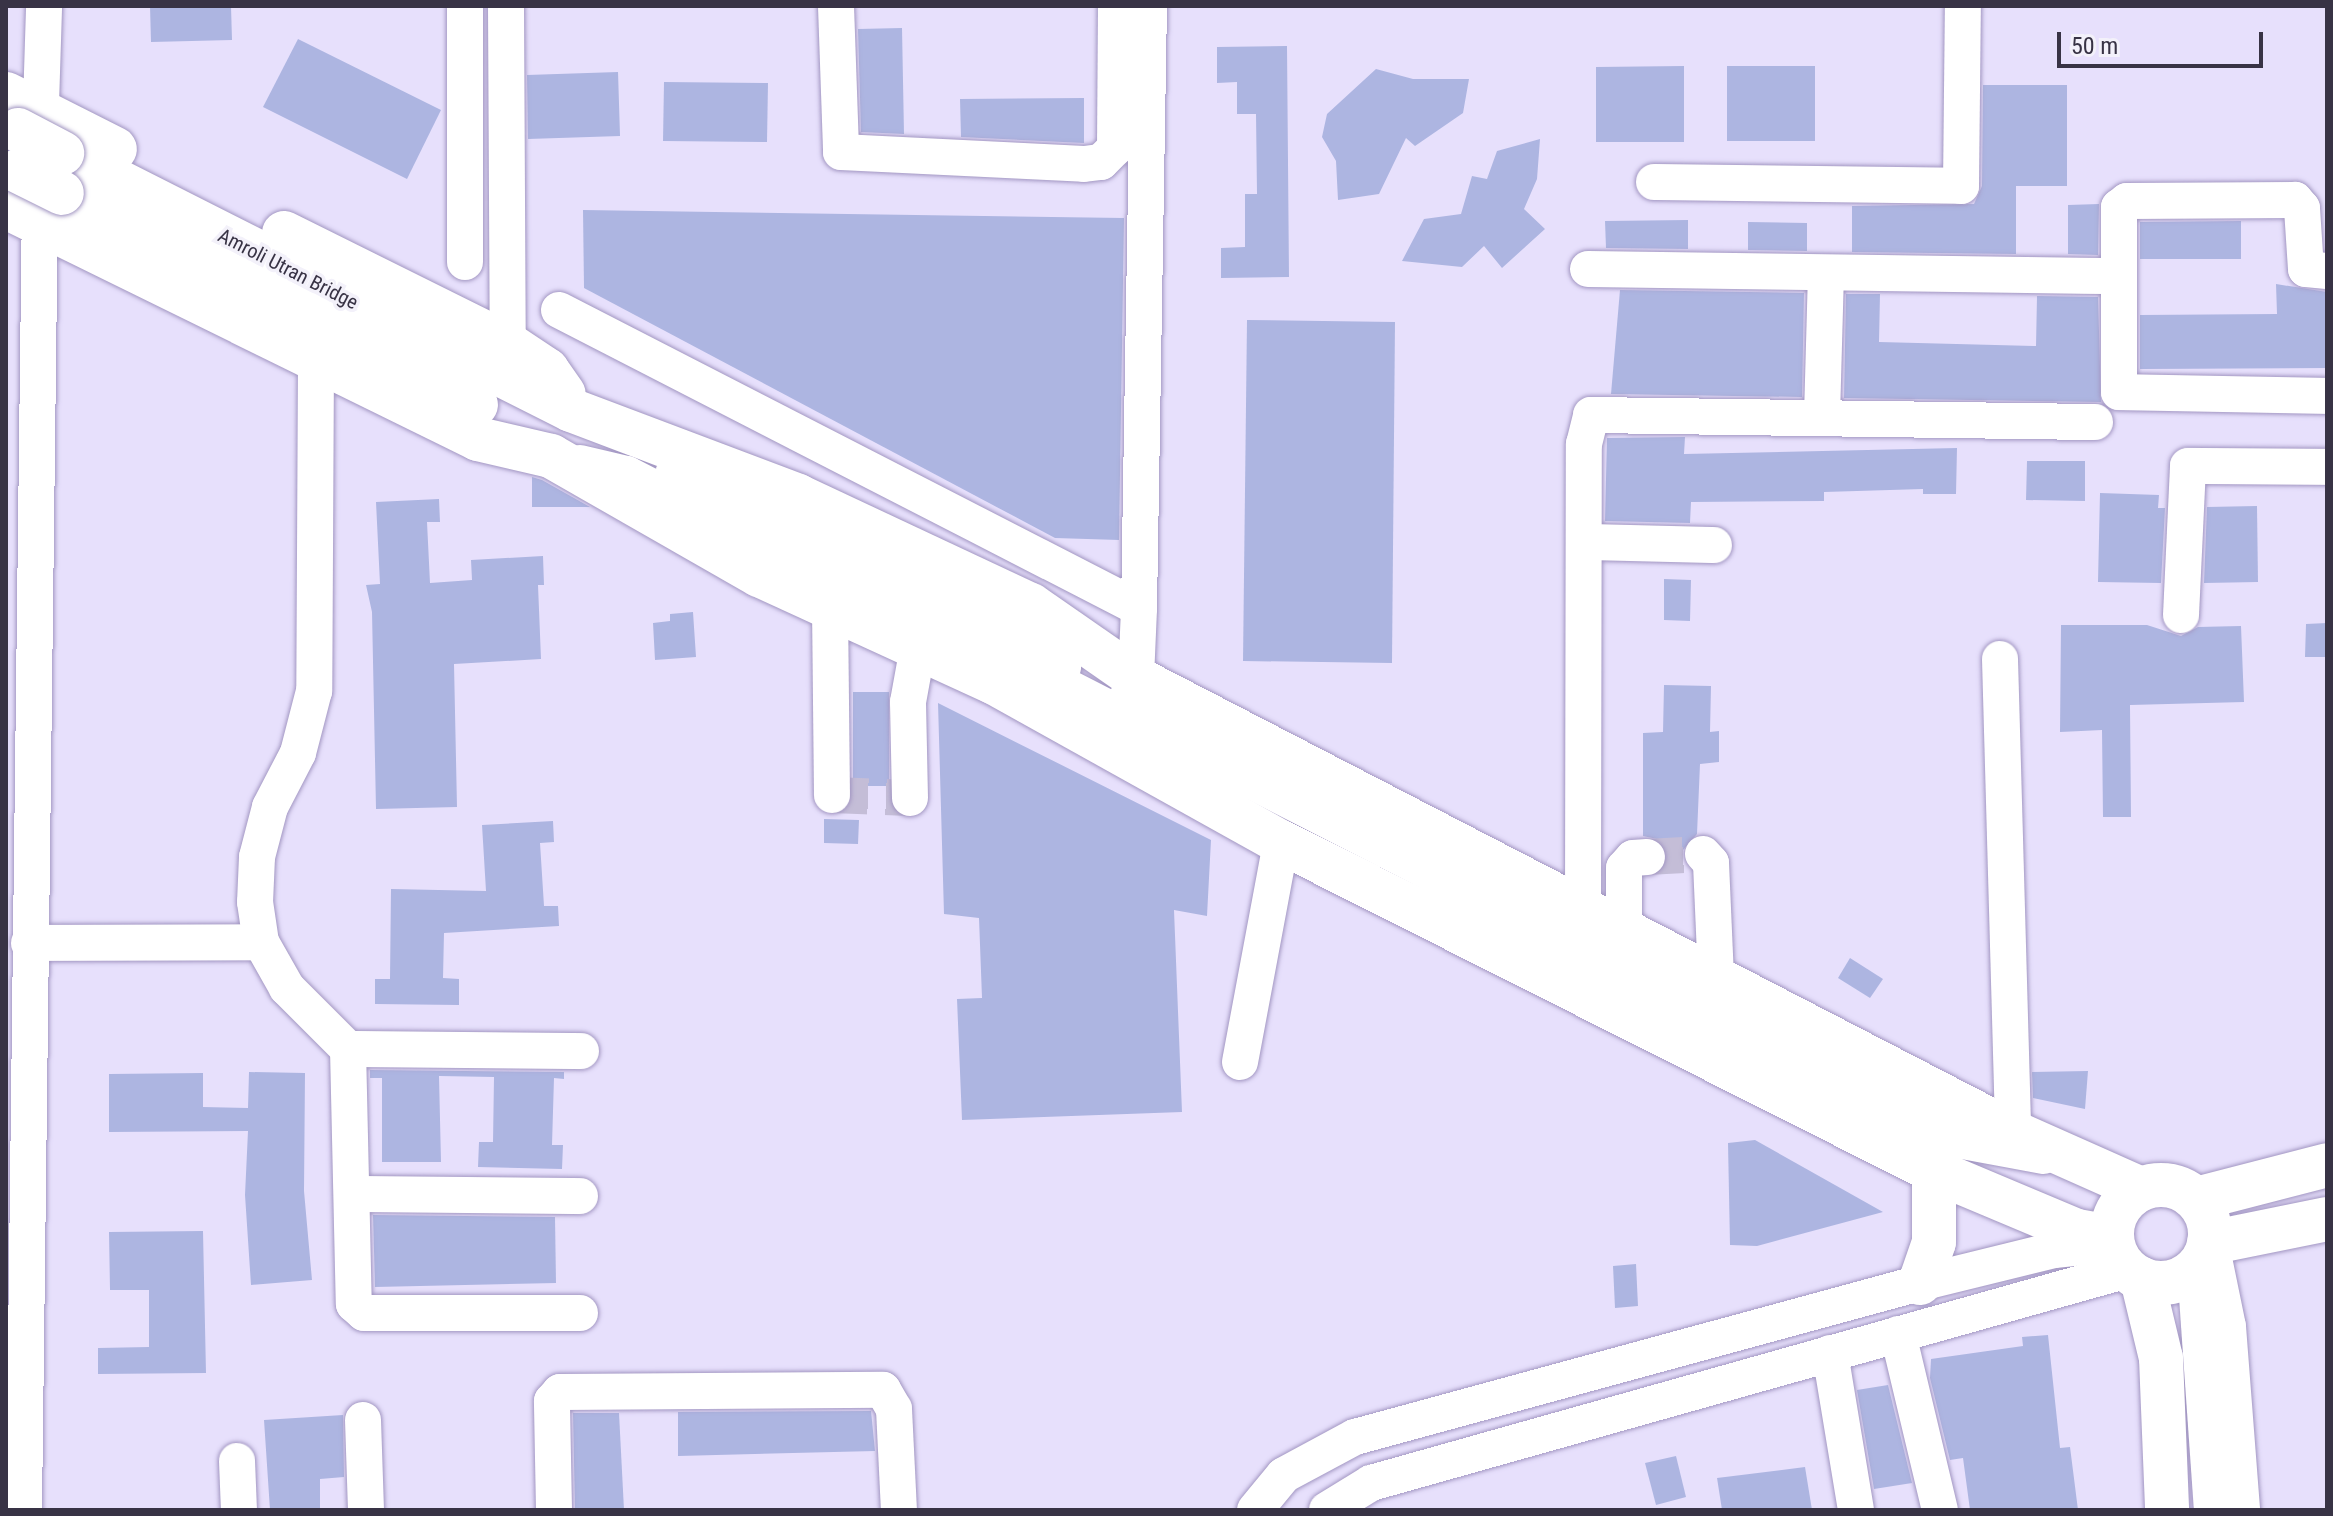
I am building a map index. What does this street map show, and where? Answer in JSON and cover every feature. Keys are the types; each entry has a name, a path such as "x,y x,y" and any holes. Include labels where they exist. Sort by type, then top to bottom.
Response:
{"main road":[{"path":"26,157 508,344 558,381 571,410"},
{"path":"26,157 316,361 478,439 551,456 759,575 993,682 1120,712 1583,908 2013,1132 2141,1189 2173,1186 2196,1199 2208,1217 2160,1259 2167,1510"},
{"name":"Amroli Utran Bridge","path":"26,157 571,410 798,496 1031,605 1120,712"},
{"name":"Amroli Utran Bridge","path":"26,157 483,409 551,456"},
{"path":"1120,712 1281,842 1934,1171 2060,1224 2160,1259 2327,1219"},
{"path":"2196,1199 2327,1165"},
{"path":"1920,1283 1934,1242 1934,1171"},
{"path":"2141,1189 2118,1210 2160,1259 2223,1314 2238,1510"}],"street":[{"path":"24,1510 17,1144 22,959 26,157 44,6"},
{"path":"465,6 465,262"},
{"path":"506,6 508,344"},
{"path":"836,6 841,152 1084,164 1101,162 1115,148 1116,6"},
{"path":"1120,712 1139,608 1149,6"},
{"path":"1654,182 1961,186 1963,6"},
{"path":"2327,271 2306,269 2302,208 2295,200 2127,201 2119,207 2119,392 2327,396"},
{"path":"1588,269 2105,276"},
{"path":"1822,416 1826,274"},
{"path":"559,310 1139,608"},
{"path":"316,361 314,691 310,721 270,807 257,857 255,902 261,942 287,988 348,1049 358,1310 580,1313"},
{"path":"1583,908 1587,542 1584,444 1591,415 2095,422"},
{"path":"551,456 627,474 772,549 1120,712 1922,1125 1963,1141 2077,1162"},
{"path":"2181,615 2188,466 2327,467"},
{"path":"1587,542 1714,545"},
{"path":"830,606 832,795"},
{"path":"910,798 908,702 918,647"},
{"path":"2000,659 2013,1132"},
{"path":"1240,1062 1281,842"},
{"path":"1703,854 1711,863 1716,976"},
{"path":"1624,929 1624,868 1633,858 1647,857"},
{"path":"22,959 261,942"},
{"path":"348,1049 581,1051"},
{"path":"1922,1125 2060,1224"},
{"path":"353,1194 580,1196"},
{"path":"1255,1510 1284,1475 1355,1437 1748,1329 2054,1250 2160,1259"},
{"path":"1327,1510 1371,1483 2160,1259"},
{"path":"2160,1259 2187,1366 2192,1510"},
{"path":"2160,1259 2212,1510"},
{"path":"1748,1329 1760,1373"},
{"path":"1898,1334 1940,1510"},
{"path":"1830,1353 1856,1510"},
{"path":"554,1510 552,1401 560,1392 883,1390 894,1409 899,1510"},
{"path":"363,1420 366,1510"},
{"path":"237,1461 239,1510"}],"building":[{"path":"150,6 231,6 232,40 151,42"},
{"path":"902,28 904,134 861,132 858,29"},
{"path":"298,39 441,110 407,179 263,107"},
{"path":"1287,46 1289,277 1221,278 1221,248 1245,247 1245,194 1257,194 1256,114 1237,114 1237,82 1217,83 1217,47"},
{"path":"1684,66 1684,142 1596,142 1596,67"},
{"path":"1727,66 1815,66 1815,141 1727,141"},
{"path":"1376,69 1413,79 1469,79 1463,113 1415,146 1406,138 1379,194 1338,200 1336,161 1322,137 1327,114"},
{"path":"618,72 620,136 528,139 527,75"},
{"path":"664,82 768,83 767,142 663,141"},
{"path":"1983,85 2067,85 2067,186 2016,186 2016,254 1852,252 1852,206 1974,204 1982,186"},
{"path":"1084,98 1084,143 961,137 960,99"},
{"path":"1540,139 1537,179 1524,209 1545,229 1502,268 1484,246 1462,267 1402,261 1424,219 1461,214 1472,176 1487,179 1497,151"},
{"path":"2099,204 2098,255 2068,254 2068,205"},
{"path":"583,210 1124,218 1119,540 1055,538 584,288"},
{"path":"1688,220 1688,249 1606,248 1605,221"},
{"path":"2241,221 2241,259 2140,259 2140,222"},
{"path":"1748,222 1807,223 1807,251 1748,250"},
{"path":"2276,284 2327,292 2327,368 2140,369 2140,315 2277,314"},
{"path":"1620,290 1804,293 1802,397 1611,394"},
{"path":"1846,294 1880,294 1879,342 2036,346 2037,296 2098,297 2101,402 1844,398"},
{"path":"1247,320 1395,322 1392,663 1243,661"},
{"path":"1685,437 1684,454 1957,448 1956,494 1923,494 1923,489 1824,492 1824,501 1691,502 1690,523 1605,521 1607,438"},
{"path":"2027,461 2085,461 2085,501 2026,500"},
{"path":"532,477 542,480 590,507 532,507"},
{"path":"2100,493 2159,495 2158,508 2165,508 2161,583 2098,582"},
{"path":"439,499 440,522 427,522 430,583 472,580 471,560 543,556 544,585 538,585 541,659 454,664 457,807 376,809 372,612 366,585 380,584 376,502"},
{"path":"2257,506 2258,582 2204,583 2207,507"},
{"path":"1664,579 1691,580 1690,621 1664,620"},
{"path":"693,612 696,657 655,660 653,623 670,621 670,614"},
{"path":"2327,623 2327,657 2305,657 2306,624"},
{"path":"2061,625 2147,625 2181,636 2198,627 2241,626 2244,702 2130,705 2131,817 2103,817 2102,730 2060,732"},
{"path":"1664,685 1711,686 1710,732 1719,731 1719,762 1700,764 1697,834 1683,850 1667,852 1657,839 1643,836 1643,733 1663,732"},
{"path":"853,692 889,692 889,786 853,786"},
{"path":"938,703 1211,840 1207,916 1174,910 1182,1112 962,1120 957,999 982,998 979,918 944,914"},
{"path":"824,819 859,820 858,844 824,843"},
{"path":"553,821 554,842 540,843 544,906 558,906 559,926 444,933 443,978 459,979 459,1005 375,1004 375,979 390,979 391,889 486,891 482,825"},
{"path":"1850,958 1883,979 1870,998 1838,978"},
{"path":"370,1070 564,1072 564,1079 554,1078 552,1145 563,1145 562,1169 478,1167 479,1142 493,1142 494,1077 439,1076 441,1162 382,1162 382,1078 370,1078"},
{"path":"2088,1071 2085,1109 2033,1098 2032,1072"},
{"path":"249,1072 305,1073 304,1191 312,1280 251,1285 245,1195 248,1131 109,1132 109,1074 203,1073 203,1107 248,1108"},
{"path":"1755,1140 1883,1212 1757,1246 1730,1245 1728,1143"},
{"path":"373,1215 555,1217 556,1283 375,1287"},
{"path":"203,1231 206,1373 98,1374 98,1348 149,1347 149,1290 110,1290 109,1232"},
{"path":"1636,1264 1638,1306 1615,1308 1613,1266"},
{"path":"2048,1335 2060,1448 2070,1447 2078,1510 1970,1510 1963,1458 1950,1460 1930,1378 1931,1359 2023,1346 2022,1337"},
{"path":"1888,1385 1912,1483 1874,1489 1857,1390"},
{"path":"871,1411 875,1451 678,1456 678,1412"},
{"path":"573,1413 619,1413 624,1510 575,1510"},
{"path":"343,1415 344,1477 320,1479 320,1510 270,1510 264,1420"},
{"path":"1676,1456 1686,1497 1656,1505 1645,1463"},
{"path":"1805,1467 1812,1510 1722,1510 1717,1478"}],"tunnel":[{"path":"832,795 910,798"},
{"path":"1647,857 1703,854"}]}
